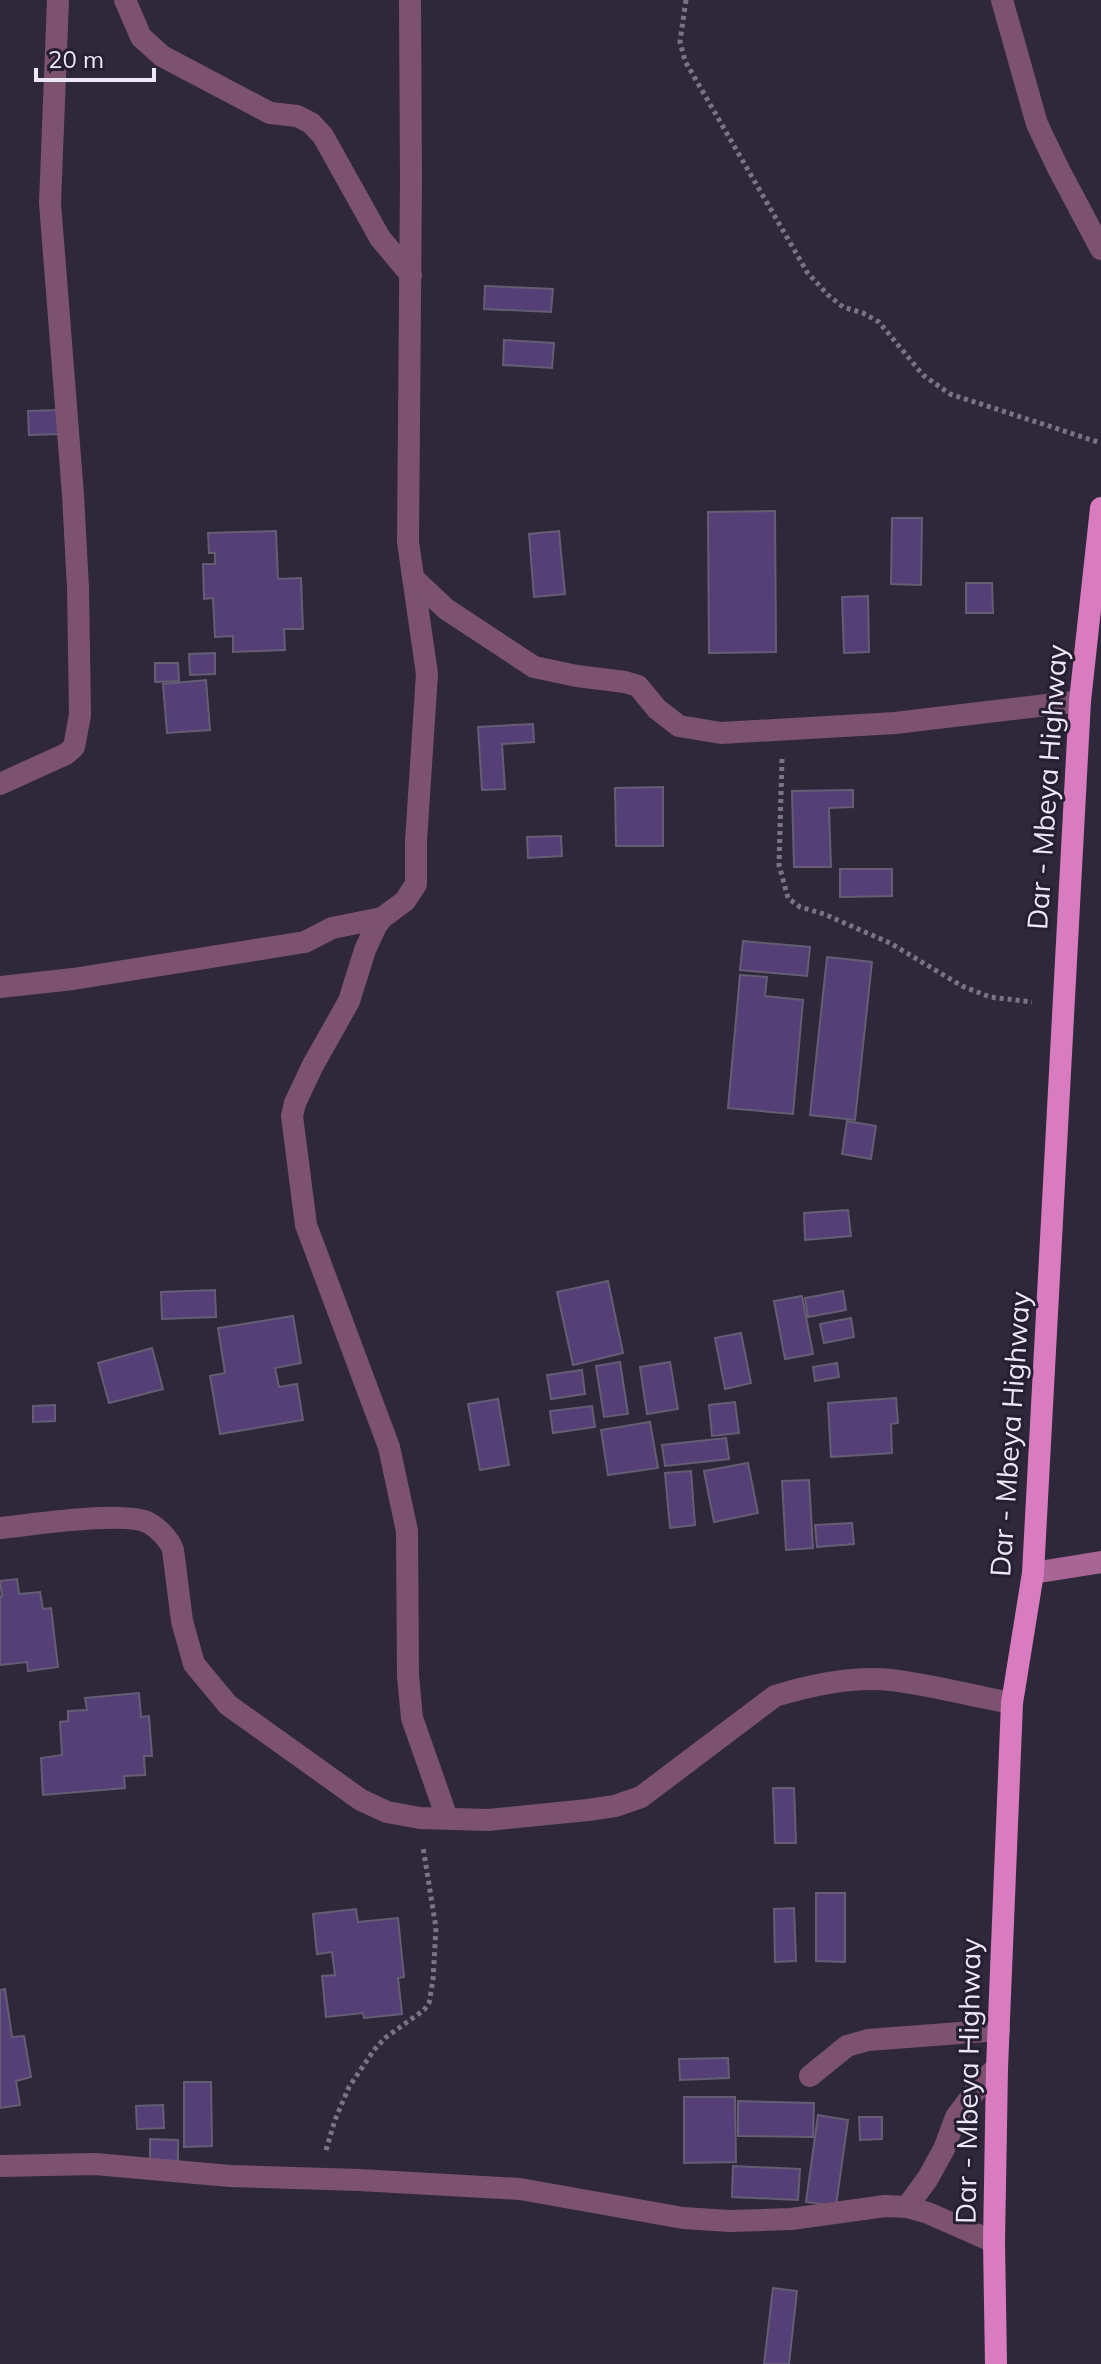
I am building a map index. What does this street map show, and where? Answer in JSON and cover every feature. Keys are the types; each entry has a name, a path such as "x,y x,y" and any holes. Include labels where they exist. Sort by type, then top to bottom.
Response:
{"highway":[{"name":"Dar - Mbeya Highway","path":"996,2364 994,2242 997,2068 1012,1703 1033,1573 1080,701 1101,508"}],"main road":[{"path":"1033,1573 1101,1562"}],"street":[{"path":"0,784 66,754 74,747 80,715 74,511 50,203 58,0"},
{"path":"125,0 141,37 162,56 270,113 297,116 311,123 323,136 349,179 380,238 411,275"},
{"path":"0,987 73,979 305,942 332,928 382,918 405,901 416,884 427,674 408,542 410,0"},
{"path":"1002,0 1037,124 1101,249"},
{"path":"413,578 446,609 534,667 638,686 657,709 679,726 721,733 783,730 895,723 1080,701"},
{"path":"382,918 365,950 349,1001 313,1065 292,1116 306,1225 389,1447 407,1531 408,1676 412,1718 447,1818"},
{"path":"0,1528 110,1517 146,1521 152,1525 173,1550 182,1621 194,1664 228,1705 361,1800 387,1812 420,1818 488,1820 615,1806 641,1797 775,1696 800,1688 860,1680 889,1680 1012,1703"},
{"path":"810,2076 847,2046 868,2040 999,2030"},
{"path":"907,2207 944,2149 956,2117 985,2078 997,2068"},
{"path":"0,2166 95,2164 230,2176 520,2189 683,2218 730,2221 791,2219 885,2206 907,2207 994,2242"}],"path":[{"path":"686,0 680,42 685,61 807,272 843,307 879,322 923,375 950,394 1101,443"},
{"path":"783,730 779,865 788,898 800,907 824,914 890,943 976,992 990,997 1064,1006"},
{"path":"317,2179 349,2087 385,2038 429,2003 436,1928 420,1818"}],"building":[{"path":"485,286 553,289 551,312 484,309"},
{"path":"504,340 554,343 552,368 503,365"},
{"path":"58,410 59,434 29,435 28,411"},
{"path":"775,511 776,652 709,653 708,512"},
{"path":"892,518 922,518 921,585 891,584"},
{"path":"276,531 278,579 301,578 303,629 284,629 285,650 233,652 233,636 215,637 213,598 204,599 203,564 215,564 215,553 209,553 208,533"},
{"path":"559,531 565,594 534,597 529,534"},
{"path":"966,583 992,583 993,613 966,613"},
{"path":"868,596 869,652 844,653 842,597"},
{"path":"215,653 215,674 190,675 189,654"},
{"path":"155,663 178,663 179,681 155,682"},
{"path":"206,680 210,730 167,733 163,684"},
{"path":"533,724 534,742 502,744 505,789 482,790 478,727"},
{"path":"663,787 663,846 616,846 615,788"},
{"path":"853,790 853,807 829,808 831,867 794,867 792,791"},
{"path":"561,836 562,856 528,858 527,837"},
{"path":"840,869 892,869 892,896 840,897"},
{"path":"743,941 810,947 807,976 740,970"},
{"path":"827,957 872,962 855,1120 810,1115"},
{"path":"740,975 767,977 765,996 803,1000 793,1114 728,1108"},
{"path":"847,1121 876,1126 871,1159 842,1154"},
{"path":"848,1210 851,1236 805,1240 804,1213"},
{"path":"608,1281 623,1353 573,1365 557,1292"},
{"path":"215,1290 216,1317 162,1319 161,1292"},
{"path":"843,1291 846,1310 808,1317 805,1298"},
{"path":"802,1296 813,1354 785,1359 774,1301"},
{"path":"293,1316 301,1363 275,1368 279,1387 297,1384 303,1420 220,1434 210,1376 225,1373 218,1328"},
{"path":"851,1318 854,1337 824,1343 820,1324"},
{"path":"741,1333 751,1383 725,1389 715,1338"},
{"path":"152,1348 163,1389 109,1403 98,1363"},
{"path":"620,1362 628,1414 604,1417 596,1366"},
{"path":"670,1362 678,1409 647,1414 640,1367"},
{"path":"837,1363 839,1377 815,1381 813,1367"},
{"path":"582,1370 585,1394 551,1399 547,1375"},
{"path":"896,1398 898,1423 891,1424 892,1453 831,1457 828,1403"},
{"path":"498,1399 509,1465 480,1470 468,1404"},
{"path":"735,1402 739,1433 712,1436 709,1405"},
{"path":"55,1405 55,1421 33,1422 33,1406"},
{"path":"592,1406 595,1427 553,1433 550,1411"},
{"path":"650,1422 658,1468 608,1475 601,1430"},
{"path":"726,1438 729,1459 665,1466 662,1445"},
{"path":"748,1463 758,1513 714,1522 704,1471"},
{"path":"691,1471 695,1525 670,1528 665,1473"},
{"path":"809,1480 813,1548 786,1550 782,1481"},
{"path":"852,1523 854,1544 817,1547 815,1525"},
{"path":"17,1579 19,1594 40,1592 43,1609 51,1608 58,1667 28,1671 27,1662 0,1665 0,1581"},
{"path":"139,1693 141,1717 149,1716 152,1756 144,1756 145,1775 124,1776 125,1788 43,1795 41,1758 62,1755 60,1722 68,1721 68,1711 87,1710 85,1698"},
{"path":"773,1788 794,1788 796,1843 775,1843"},
{"path":"816,1893 845,1893 845,1962 816,1961"},
{"path":"794,1908 796,1961 775,1962 774,1909"},
{"path":"356,1909 358,1922 398,1918 404,1977 398,1978 402,2014 364,2018 363,2013 326,2017 322,1976 335,1975 332,1952 317,1954 313,1914"},
{"path":"5,1989 12,2037 24,2036 31,2077 16,2081 20,2105 0,2108 0,1990"},
{"path":"728,2058 729,2078 680,2080 679,2059"},
{"path":"184,2082 211,2082 212,2146 184,2147"},
{"path":"684,2097 735,2097 736,2162 684,2163"},
{"path":"738,2101 814,2103 813,2137 738,2136"},
{"path":"163,2105 164,2128 137,2129 136,2106"},
{"path":"818,2115 848,2120 836,2206 806,2202"},
{"path":"859,2117 882,2117 882,2139 860,2140"},
{"path":"150,2139 178,2140 178,2161 150,2160"},
{"path":"733,2166 800,2169 798,2200 732,2197"},
{"path":"773,2288 797,2291 789,2364 764,2364"}]}
